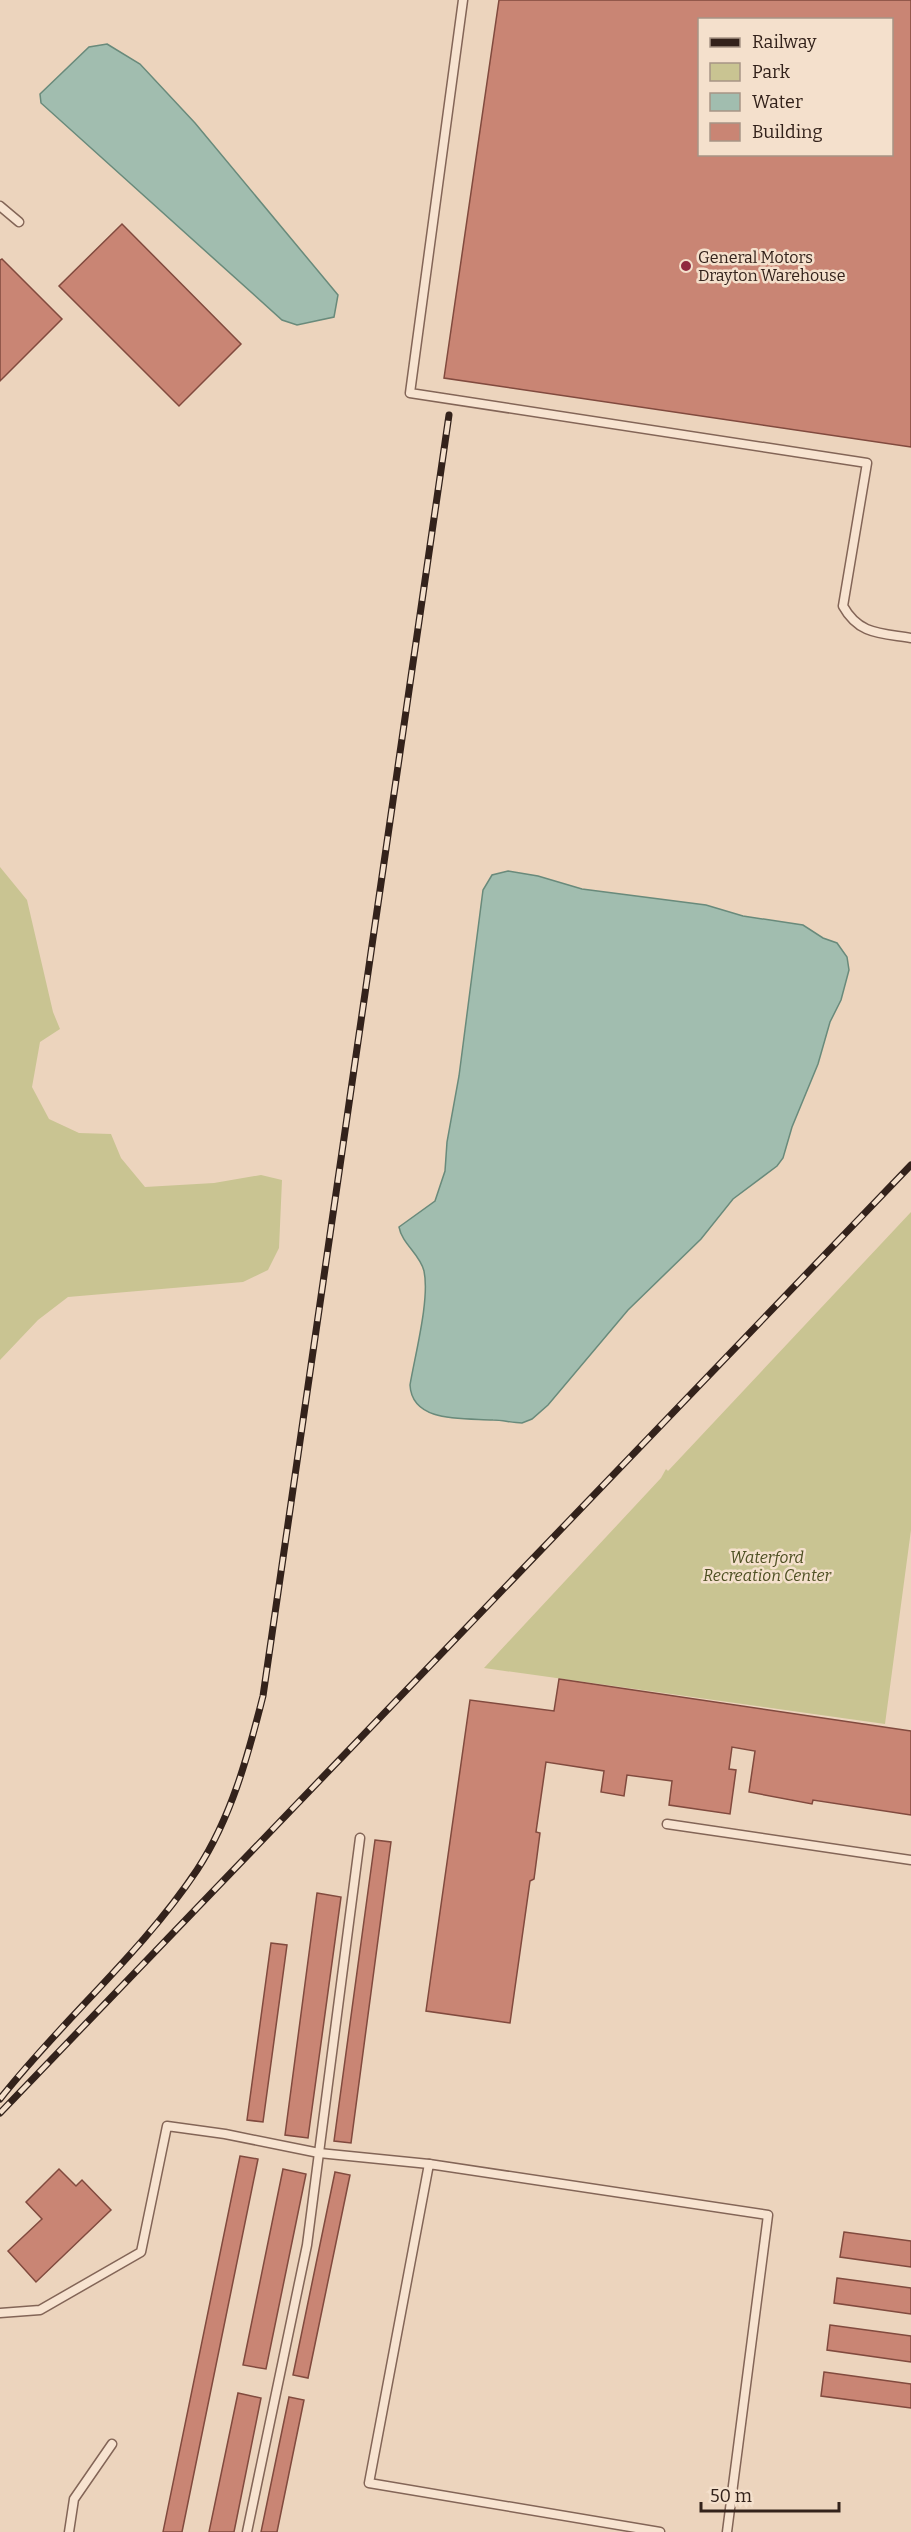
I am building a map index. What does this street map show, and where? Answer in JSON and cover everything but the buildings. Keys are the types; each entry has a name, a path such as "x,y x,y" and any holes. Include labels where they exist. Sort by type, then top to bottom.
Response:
{"lane":[{"path":"464,0 410,393 867,463 843,606 851,621 868,630 911,638"},
{"path":"0,206 19,222"},
{"path":"667,1824 911,1860"},
{"path":"247,2532 307,2245 360,1838"},
{"path":"0,2313 40,2310 141,2252 167,2126 225,2134 319,2153 429,2164 768,2215 727,2532"},
{"path":"429,2164 369,2483 660,2532"},
{"path":"69,2532 74,2499 112,2444"}],"green space":[{"path":"0,867 27,900 53,1012 60,1029 40,1042 32,1087 49,1119 79,1133 111,1134 121,1158 145,1187 214,1183 261,1175 282,1180 279,1248 268,1270 243,1282 68,1297 38,1320 0,1360"},
{"name":"Waterford Recreation Center","path":"911,1212 911,1530 885,1724 484,1668 661,1478 666,1469 668,1471"}],"water":[{"path":"107,44 140,64 195,123 338,295 334,317 297,325 282,320 41,103 40,94 89,47"},
{"path":"508,871 538,876 582,889 706,905 743,916 803,925 823,938 837,943 847,957 849,970 841,1000 830,1022 818,1064 792,1127 783,1158 777,1166 733,1199 701,1239 628,1310 548,1405 532,1419 522,1423 442,1416 420,1407 413,1398 410,1385 424,1311 425,1283 422,1265 404,1239 399,1227 435,1201 445,1171 447,1142 459,1076 483,890 492,875"}],"railway":[{"path":"0,2099 151,1930 197,1870 229,1808 257,1719 263,1696 449,415"},
{"path":"0,2113 911,1165"}],"place":[{"name":"General Motors Drayton Warehouse","path":"686,266"}]}
